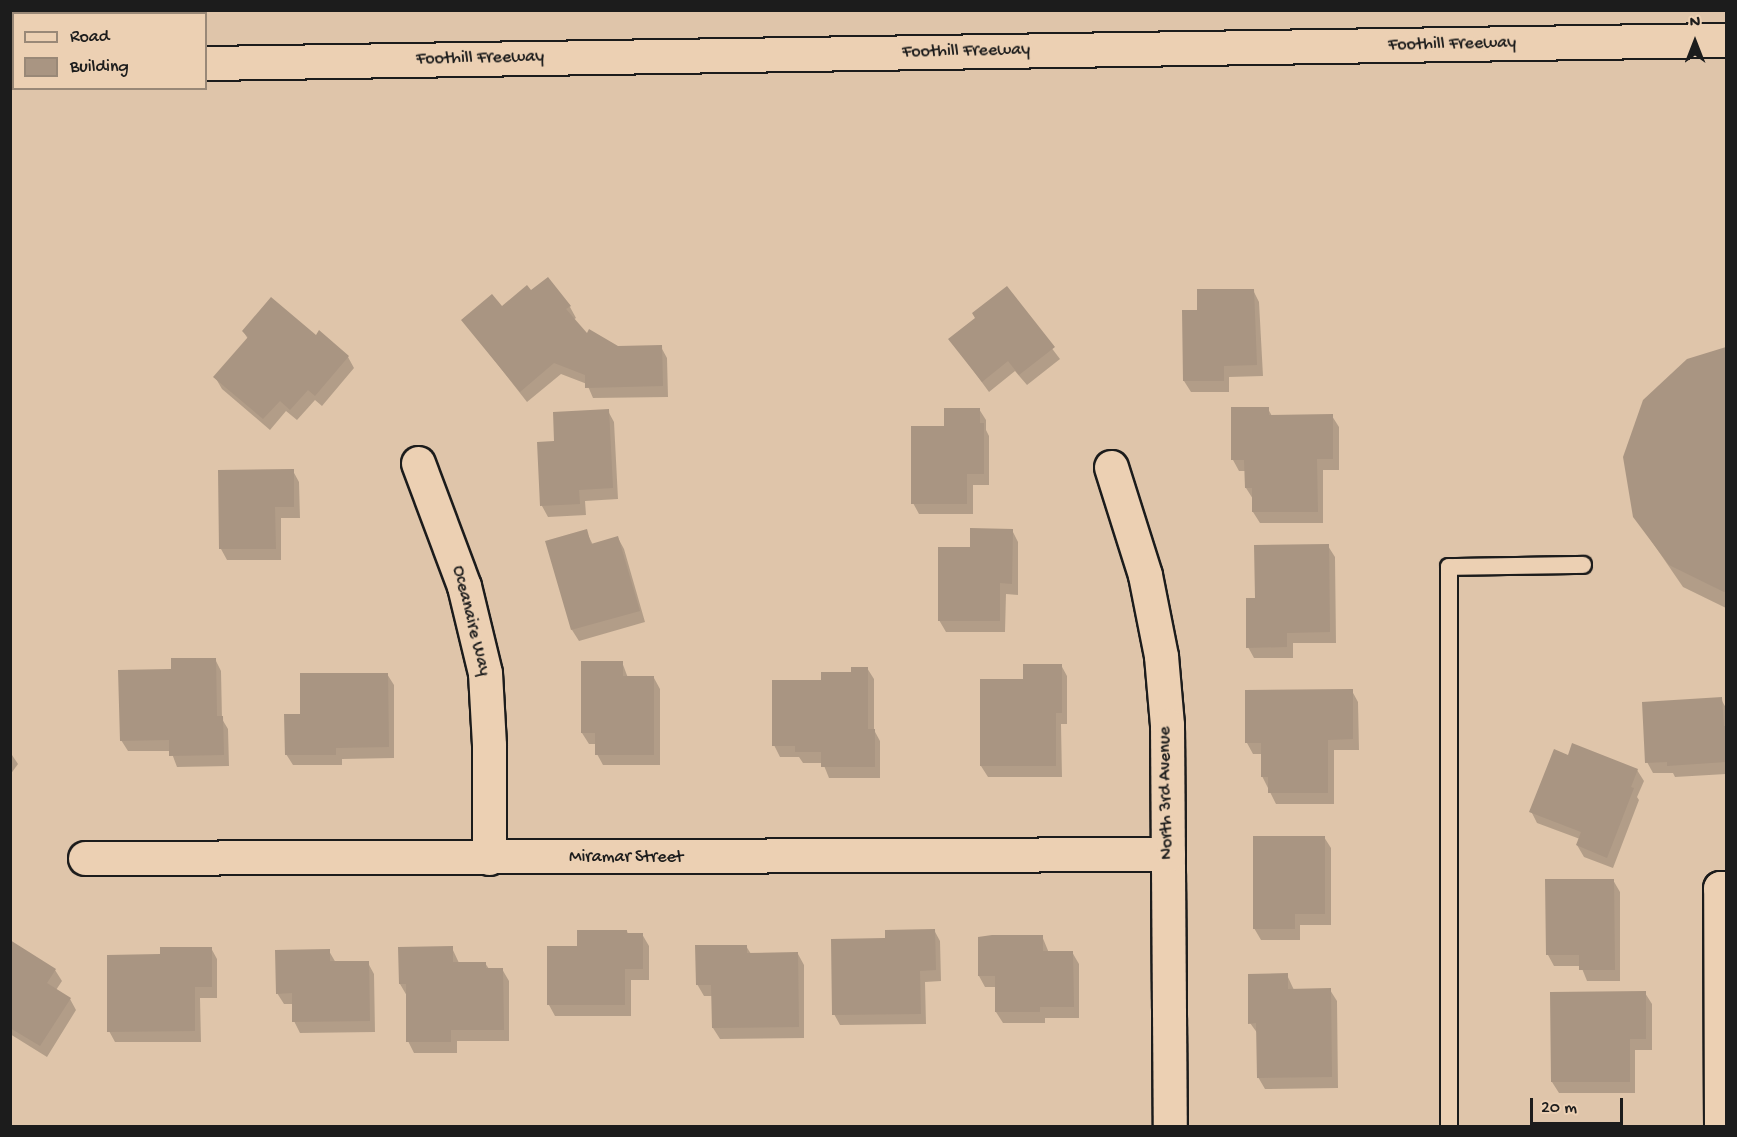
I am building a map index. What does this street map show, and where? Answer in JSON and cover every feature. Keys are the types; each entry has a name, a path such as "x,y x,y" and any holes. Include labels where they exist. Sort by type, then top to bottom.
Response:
{"main road":[{"name":"Foothill Freeway","path":"207,63 1726,40"},
{"name":"Oceanaire Way","path":"418,463 464,586 485,673 489,745 489,858"},
{"name":"North 3rd Avenue","path":"1111,467 1145,575 1161,656 1167,725 1170,1126"},
{"name":"Miramar Street","path":"85,858 1168,854"},
{"path":"1721,1126 1723,888"}],"lane":[{"path":"1449,1126 1449,567 1583,565"}],"building":[{"path":"548,277 571,306 566,309 587,333 589,329 618,346 662,345 663,386 585,388 585,375 554,363 520,392 461,320 492,294 502,306 527,285 531,290"},
{"path":"1007,286 1055,347 1019,375 1008,361 982,382 948,339 975,318 972,313"},
{"path":"1197,289 1254,289 1257,365 1224,366 1224,381 1183,381 1182,310 1197,310"},
{"path":"271,297 316,335 319,330 349,356 315,396 308,390 290,410 280,401 263,419 213,377 248,337 242,331"},
{"path":"1726,347 1726,591 1724,592 1669,565 1633,517 1623,457 1643,400 1687,359"},
{"path":"1231,407 1269,407 1269,415 1333,414 1333,459 1317,459 1318,512 1252,512 1252,488 1245,488 1244,460 1231,460"},
{"path":"944,408 980,408 980,423 984,423 984,474 967,474 967,504 911,504 911,426 944,426"},
{"path":"609,409 613,488 579,490 580,504 540,506 537,442 554,441 553,412"},
{"path":"294,469 294,507 275,507 276,549 219,549 218,470"},
{"path":"970,528 1013,529 1012,584 1000,583 1000,621 938,621 938,547 970,547"},
{"path":"587,529 591,544 618,536 640,611 571,630 545,541"},
{"path":"1329,544 1330,632 1287,633 1287,647 1246,648 1246,598 1255,598 1254,545"},
{"path":"171,658 216,658 217,716 223,716 224,755 169,756 169,740 120,741 118,670 171,669"},
{"path":"581,661 623,661 623,676 654,676 654,755 595,755 595,733 581,733"},
{"path":"1023,664 1062,664 1062,713 1056,713 1056,766 980,766 980,679 1023,679"},
{"path":"851,667 868,667 868,729 875,729 875,767 821,767 821,752 795,752 795,746 772,746 772,680 821,680 821,672 851,672"},
{"path":"300,673 388,673 389,747 336,748 336,755 285,755 284,714 300,714"},
{"path":"1353,689 1353,739 1328,740 1328,793 1268,793 1268,777 1261,777 1261,743 1245,743 1245,690"},
{"path":"1722,697 1724,726 1726,726 1726,762 1667,766 1667,762 1645,763 1642,702"},
{"path":"1572,743 1638,769 1631,787 1634,788 1607,858 1576,845 1581,832 1529,812 1554,749 1568,755"},
{"path":"1253,836 1325,836 1325,914 1295,914 1295,929 1253,929"},
{"path":"1545,879 1614,879 1615,970 1579,970 1579,955 1546,955"},
{"path":"935,929 936,970 920,971 921,1014 832,1015 831,939 885,938 885,930"},
{"path":"577,930 627,930 627,933 643,933 643,969 625,969 625,1005 547,1005 547,946 577,946"},
{"path":"1043,935 1043,951 1073,951 1074,1007 1040,1007 1040,1012 995,1012 995,976 978,976 978,937"},
{"path":"10,940 56,969 47,983 71,998 40,1046 10,1028"},
{"path":"695,945 747,945 747,953 798,952 799,1027 712,1028 711,985 696,985"},
{"path":"453,946 453,962 486,962 486,968 503,968 504,1030 451,1030 451,1042 406,1042 406,984 399,984 398,947"},
{"path":"160,947 212,947 212,987 195,987 195,1031 107,1032 107,955 160,954"},
{"path":"330,949 330,961 369,961 370,1021 292,1022 292,993 276,994 275,950"},
{"path":"1288,973 1288,989 1331,988 1332,1077 1257,1078 1256,1023 1248,1024 1248,974"},
{"path":"1646,991 1646,1039 1630,1039 1630,1082 1551,1082 1550,992"}]}
